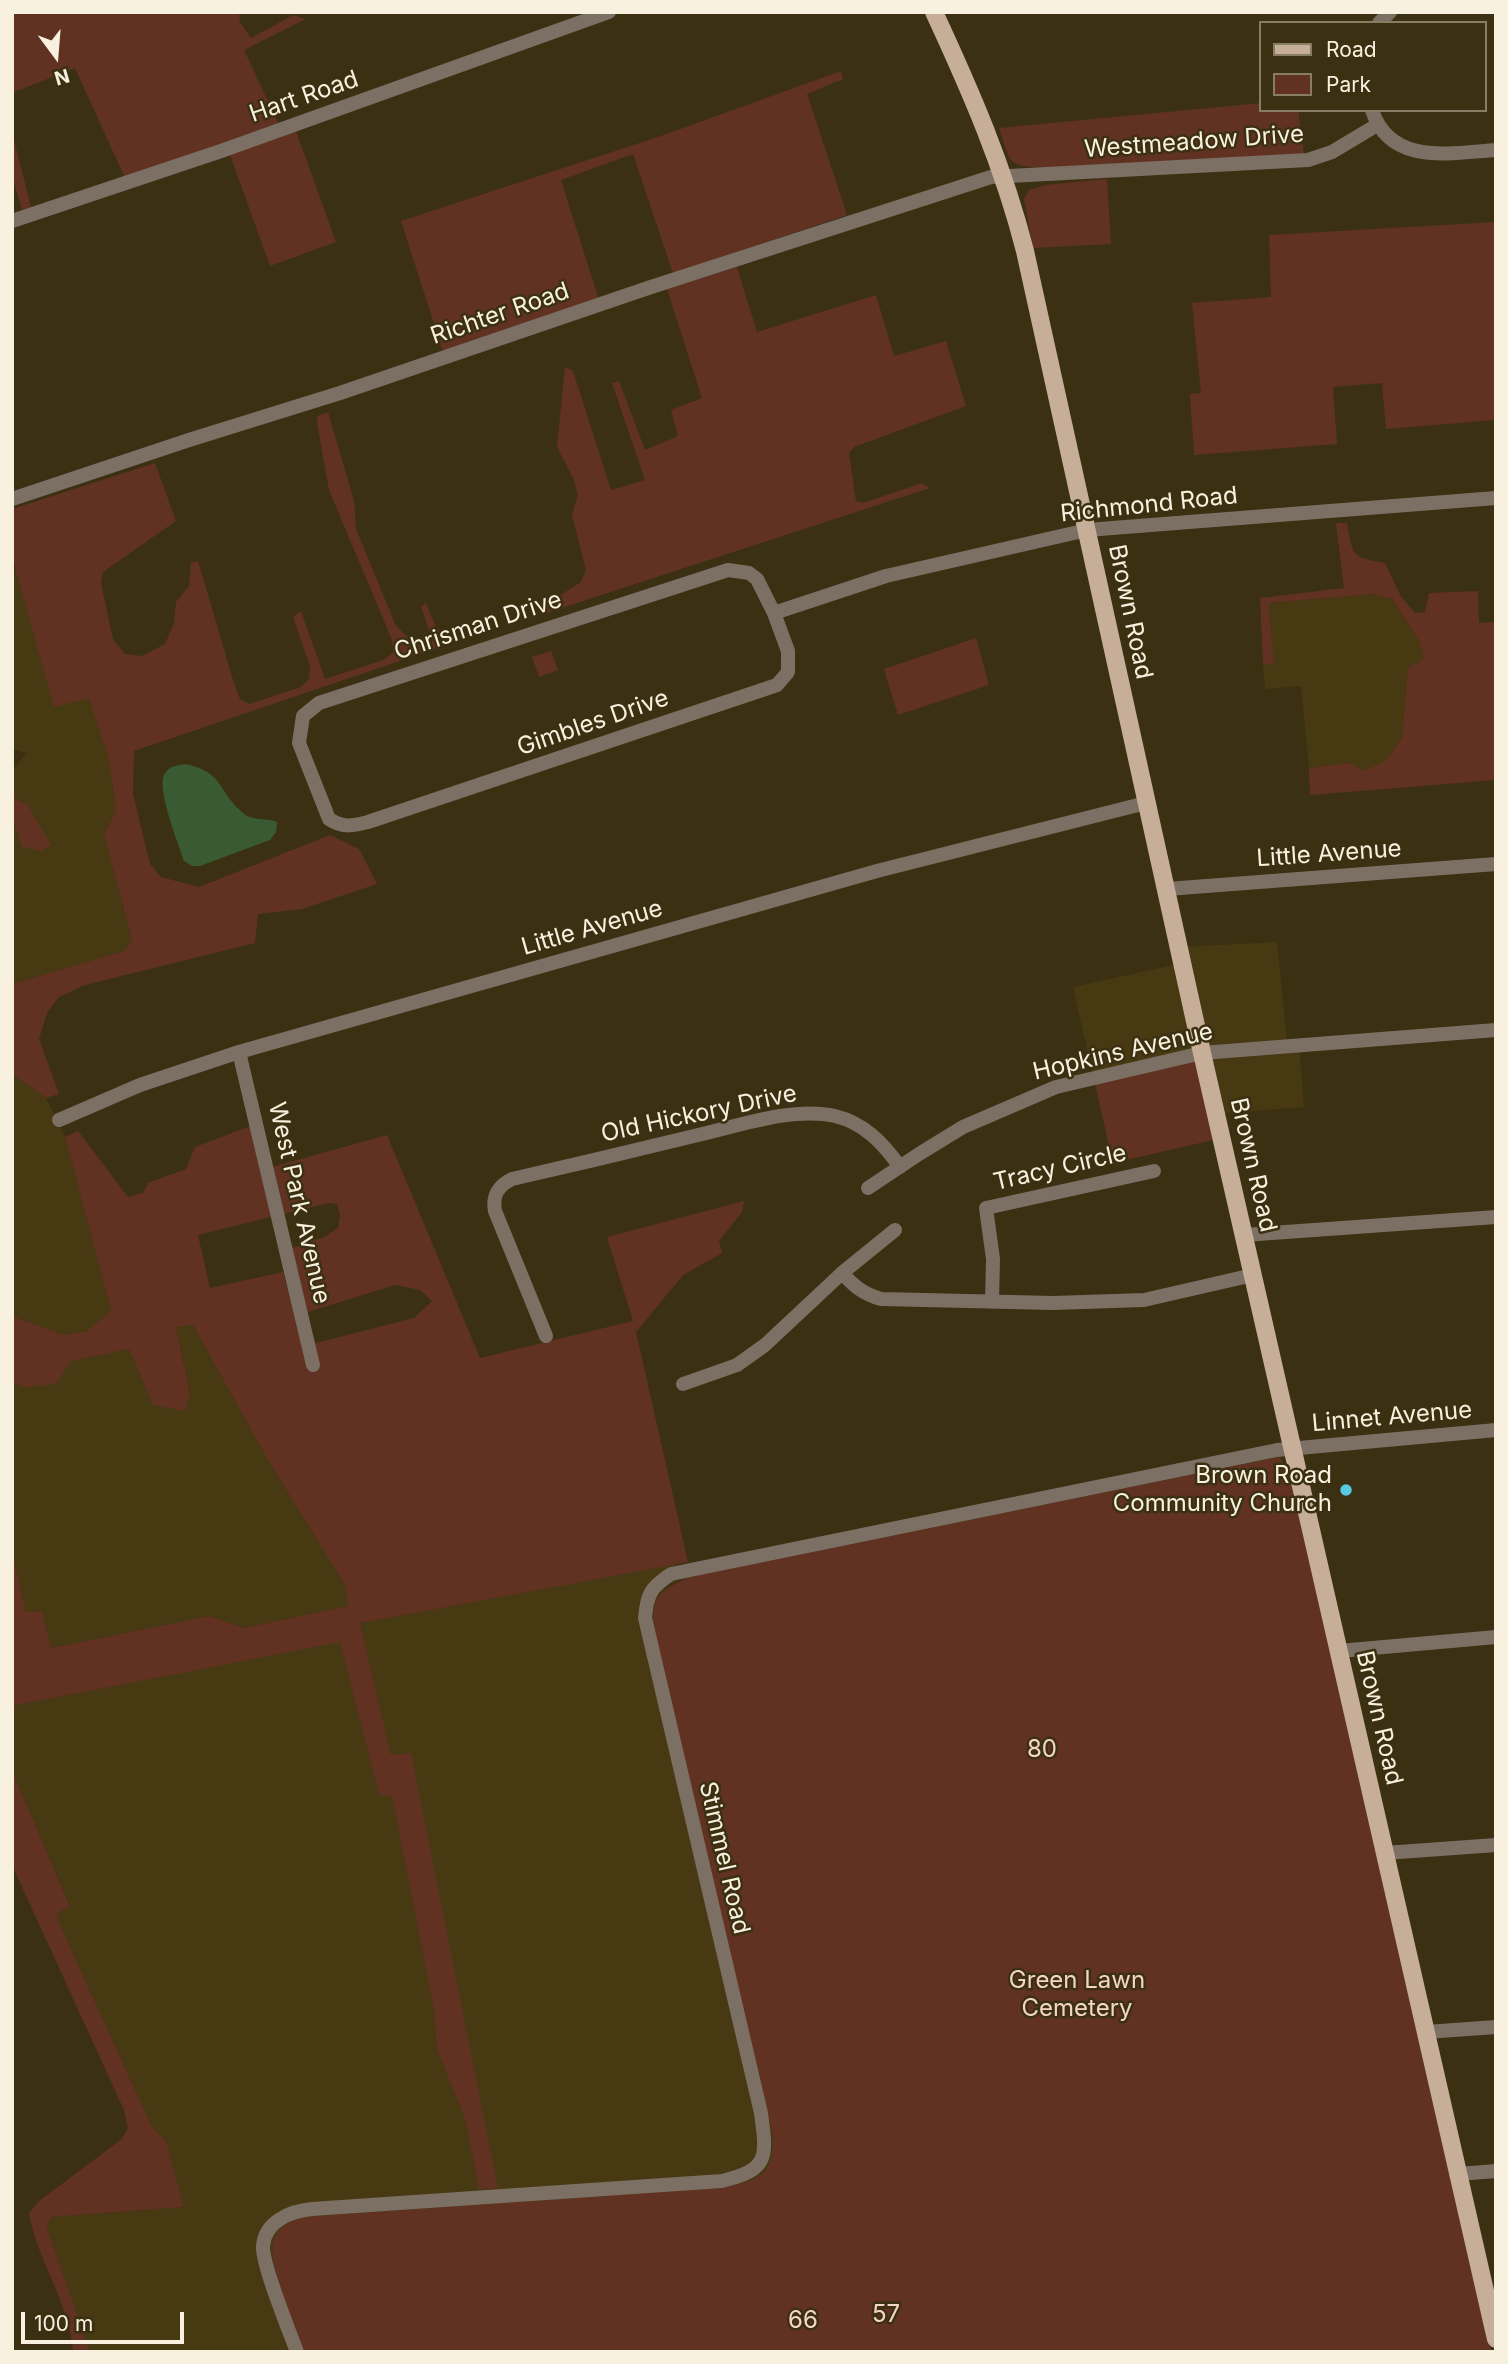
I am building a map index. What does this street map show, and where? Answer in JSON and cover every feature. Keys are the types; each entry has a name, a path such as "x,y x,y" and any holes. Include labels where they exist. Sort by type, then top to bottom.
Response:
{"main road":[{"name":"Brown Road","path":"934,12 984,122 1004,176 1025,251 1202,1053 1496,2339"}],"street":[{"name":"Hart Road","path":"12,221 221,151 609,12"},
{"path":"1373,112 1377,125 1391,140 1408,149 1432,154 1496,150"},
{"name":"Westmeadow Drive","path":"1004,176 1308,160 1332,152 1377,125"},
{"name":"Richter Road","path":"12,499 200,436 340,393 648,288 991,177 1004,176"},
{"name":"Richmond Road","path":"774,613 886,576 1087,530 1496,498"},
{"name":"Chrisman Drive","path":"349,827 330,819 299,743 303,716 319,703 728,570 749,573 757,579 774,613"},
{"name":"Gimbles Drive","path":"349,827 777,685 788,672 788,651 774,613"},
{"name":"Little Avenue","path":"58,1120 140,1085 239,1052 864,874 1146,803"},
{"name":"Little Avenue","path":"1167,888 1496,864"},
{"name":"Hopkins Avenue","path":"868,1188 963,1127 1056,1087 1202,1053 1496,1030"},
{"name":"West Park Avenue","path":"239,1052 313,1365"},
{"name":"Old Hickory Drive","path":"546,1336 495,1211 496,1193 502,1184 512,1179 751,1123 810,1113 834,1116 858,1124 878,1140 900,1167"},
{"name":"Tracy Circle","path":"992,1301 993,1259 986,1209 1154,1171"},
{"path":"1244,1235 1496,1217"},
{"path":"683,1384 737,1365 765,1345 842,1272 895,1230"},
{"path":"842,1272 855,1286 867,1294 881,1298 1053,1303 1144,1300 1253,1275"},
{"name":"Linnet Avenue","path":"1292,1448 1496,1430"},
{"name":"Stimmel Road","path":"297,2352 266,2263 263,2245 269,2229 282,2217 312,2209 722,2181 745,2176 760,2164 765,2146 761,2113 645,1618 646,1600 656,1584 671,1574 1292,1448"},
{"path":"1339,1651 1496,1637"},
{"path":"1385,1853 1496,1845"},
{"path":"1426,2032 1496,2027"},
{"path":"1458,2174 1496,2171"}],"shaded area":[{"path":"16,570 54,706 89,697 109,760 116,810 104,835 132,941 124,951 12,984 12,817 22,847 27,804 12,797 12,770 27,753 14,750 12,752 12,571"},
{"path":"1373,594 1392,599 1419,641 1424,659 1408,668 1402,738 1386,760 1365,772 1349,763 1309,768 1301,686 1265,689 1263,665 1274,664 1269,603"},
{"path":"186,764 208,772 246,815 277,822 276,832 270,840 200,866 192,866 184,861 165,803 163,780 169,769"},
{"path":"1277,942 1287,1043 1299,1042 1304,1107 1210,1114 1215,1139 1113,1163 1073,987 1183,963 1180,947"},
{"path":"12,1074 46,1098 65,1137 111,1311 87,1331 64,1335 12,1316"},
{"path":"193,1325 269,1462 345,1585 348,1606 244,1628 209,1616 51,1648 42,1611 26,1612 12,1550 12,1383 25,1387 70,1361 129,1349 153,1405 190,1392 176,1326"},
{"path":"675,1562 678,1581 659,1595 653,1607 657,1646 773,2135 774,2153 770,2166 760,2177 750,2182 274,2268 304,2352 90,2352 47,2227 51,2217 184,2207 166,2141 152,2127 57,1918 60,1911 70,1905 12,1770 12,1706 340,1641 379,1795 392,1795 434,2011 437,2050 465,2119 479,2189 411,1754 391,1756 360,1623"}],"green space":[{"path":"12,12 239,12 240,22 251,38 293,15 306,19 244,50 278,123 125,178 75,68 12,93"},
{"path":"841,71 843,79 807,94 847,215 673,273 633,154 561,180 599,300 443,352 401,221 658,137"},
{"path":"1260,103 1260,112 1298,112 1304,154 1044,168 1022,166 1011,160 999,128"},
{"path":"296,131 336,242 270,266 230,155"},
{"path":"12,132 31,207 22,210 12,175"},
{"path":"1107,179 1111,244 1033,248 1024,199 1029,190 1045,185"},
{"path":"1496,222 1496,420 1386,429 1382,383 1333,387 1337,444 1194,455 1190,394 1201,393 1192,303 1271,297 1269,235"},
{"path":"737,267 757,332 876,295 894,356 946,341 966,406 854,447 849,453 856,501 863,503 922,483 930,488 543,614 542,607 581,582 586,570 572,515 578,495 573,478 557,447 565,367 573,371 611,490 645,480 612,383 619,381 645,450 678,436 671,410 702,398 667,289"},
{"path":"328,412 354,501 356,529 396,626 411,640 424,645 433,641 421,607 426,603 437,630 446,633 450,644 134,751 133,794 150,864 161,877 199,887 330,835 359,849 377,884 302,909 258,914 255,943 85,985 59,997 47,1013 39,1039 59,1094 46,1098 12,1074 12,984 124,951 132,940 104,835 116,810 109,760 89,698 54,707 12,557 12,509 155,463 176,521 103,572 101,583 113,639 125,654 142,656 165,644 174,623 176,602 189,586 191,563 198,561 233,680 240,699 250,704 301,687 309,679 310,666 293,617 301,611 325,679 383,660 393,653 392,640 329,490 317,423 318,416"},
{"path":"1336,523 1347,523 1356,553 1366,559 1385,563 1400,595 1415,613 1425,612 1429,593 1478,591 1479,623 1496,622 1496,780 1310,795 1309,768 1349,763 1365,771 1386,760 1402,738 1408,668 1424,659 1419,641 1392,599 1373,594 1269,603 1274,664 1263,665 1260,598 1344,588"},
{"path":"976,638 989,685 898,715 884,669"},
{"path":"551,651 558,670 539,677 532,657"},
{"path":"12,797 27,804 51,845 41,851 22,847 12,817"},
{"path":"1201,1055 1222,1138 1113,1163 1094,1079"},
{"path":"253,1125 275,1216 198,1235 210,1288 283,1272 309,1371 318,1369 312,1344 414,1318 432,1301 420,1290 395,1285 305,1313 289,1249 324,1237 338,1228 340,1215 337,1204 329,1203 283,1214 272,1167 387,1135 480,1358 633,1321 607,1237 744,1201 742,1212 719,1241 722,1253 683,1275 636,1332 688,1562 360,1623 391,1755 411,1753 498,2188 479,2189 465,2119 437,2050 434,2011 392,1796 379,1795 340,1642 12,1706 12,1550 26,1612 42,1611 51,1648 209,1616 244,1628 348,1606 345,1585 269,1462 193,1325 176,1327 190,1393 185,1411 153,1405 129,1349 71,1361 56,1384 25,1387 12,1383 12,1316 64,1335 87,1331 111,1311 65,1137 78,1131 128,1197 143,1193 148,1183 186,1169 195,1147"},
{"name":"Green Lawn Cemetery","path":"1279,1457 1290,1473 1297,1494 1492,2352 304,2352 288,2311 274,2263 273,2250 274,2239 279,2231 295,2220 304,2217 722,2188 755,2179 767,2168 773,2149 773,2135 657,1646 654,1611 656,1602 666,1589 690,1577"},
{"path":"12,1770 70,1906 60,1911 57,1918 152,2127 166,2141 184,2207 51,2217 47,2227 90,2352 73,2352 66,2316 39,2248 29,2213 39,2201 122,2139 128,2128 124,2110 12,1865"}],"place":[{"name":"Brown Road Community Church","path":"1346,1490"}],"park label":[{"name":"80","path":"1042,1750"},
{"name":"57","path":"886,2315"},
{"name":"66","path":"803,2321"}]}
